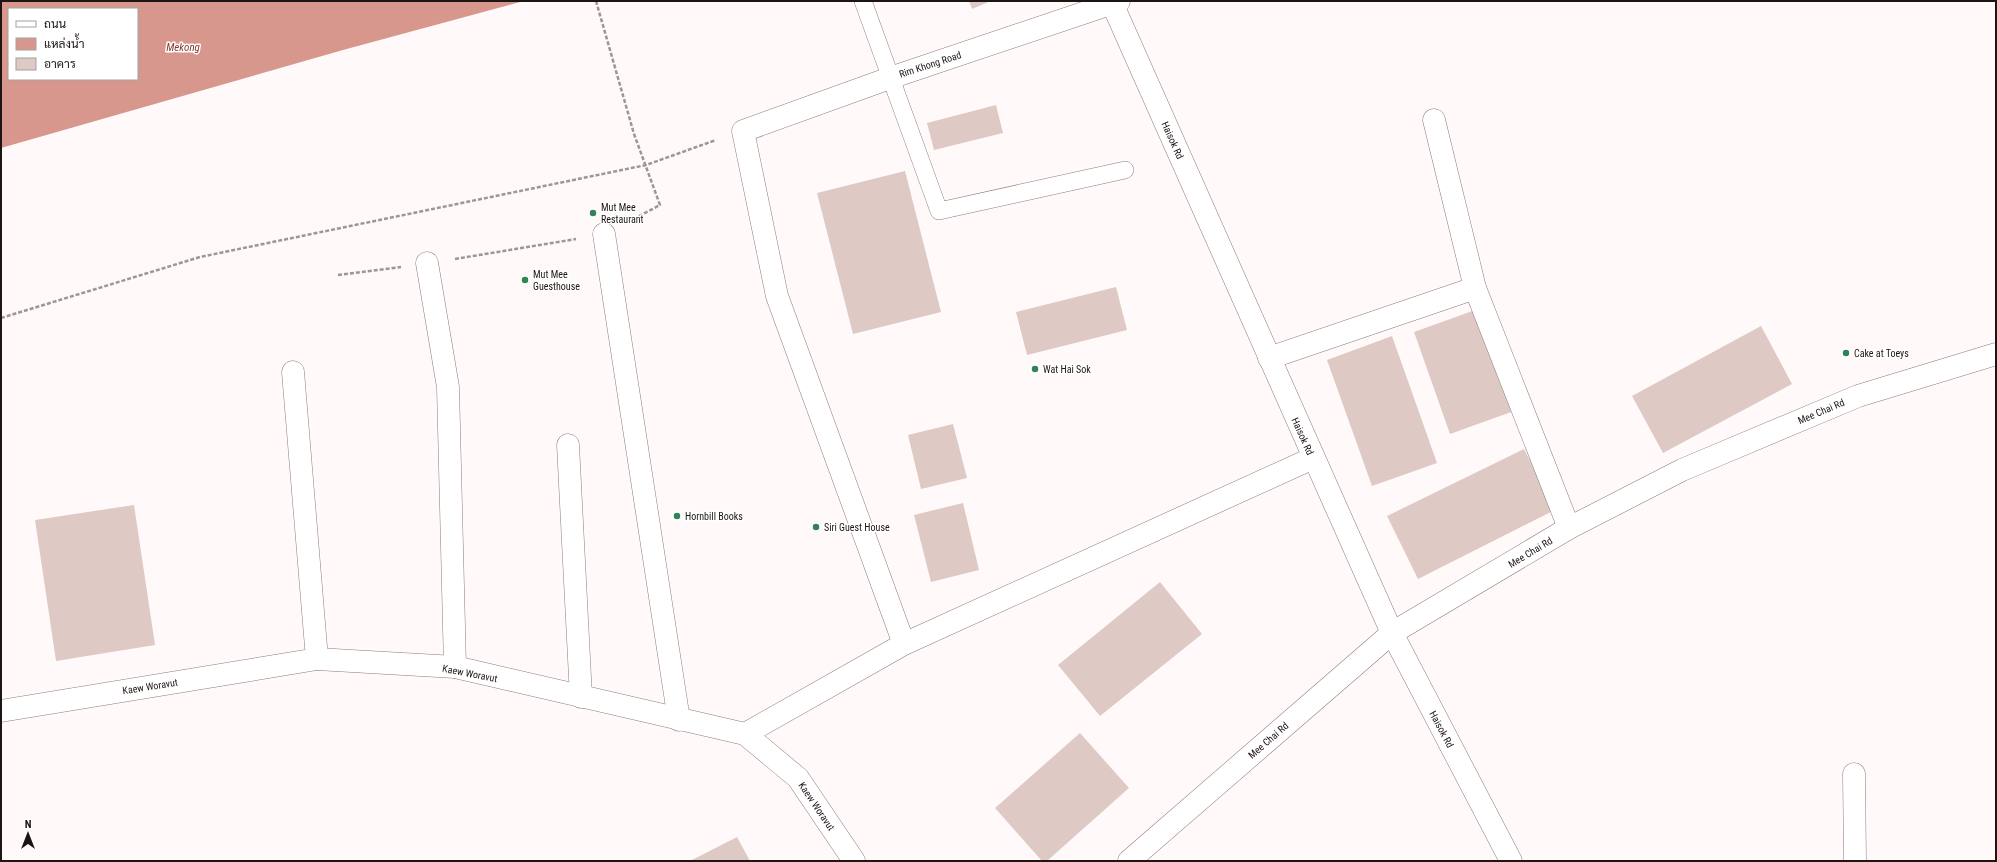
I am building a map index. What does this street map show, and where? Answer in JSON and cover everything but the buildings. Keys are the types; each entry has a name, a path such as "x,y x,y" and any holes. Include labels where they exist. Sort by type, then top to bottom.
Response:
{"street":[{"name":"Rim Khong Road","path":"743,131 890,78 1116,2"},
{"name":"Haisok Rd","path":"1116,2 1269,358 1392,633 1511,861"},
{"path":"1434,120 1475,288 1569,528"},
{"path":"743,131 777,296 904,644"},
{"path":"604,234 679,720"},
{"path":"427,263 448,387 455,668"},
{"path":"1269,358 1475,288"},
{"name":"Mee Chai Rd","path":"1129,861 1392,633 1569,528 1682,470 1858,396 1996,354"},
{"path":"293,372 317,659"},
{"path":"568,445 581,697"},
{"path":"745,734 904,644 1313,458"},
{"name":"Kaew Woravut","path":"1,711 317,659 455,668 745,734 798,778 854,861"},
{"path":"1854,774 1855,861"}],"lane":[{"path":"864,1 890,78 939,211 1125,170"}],"path":[{"path":"338,275 427,263 604,234 660,205 634,134 596,1"},
{"path":"1,318 200,257 646,166 743,131"}],"water":[{"name":"Mekong","path":"1,1 524,1 343,50 1,148"}],"place":[{"name":"Mut Mee Restaurant","path":"593,213"},
{"name":"Mut Mee Guesthouse","path":"525,280"},
{"name":"Cake at Toeys","path":"1846,353"},
{"name":"Wat Hai Sok","path":"1035,369"},
{"name":"Hornbill Books","path":"677,516"},
{"name":"Siri Guest House","path":"816,527"}]}
